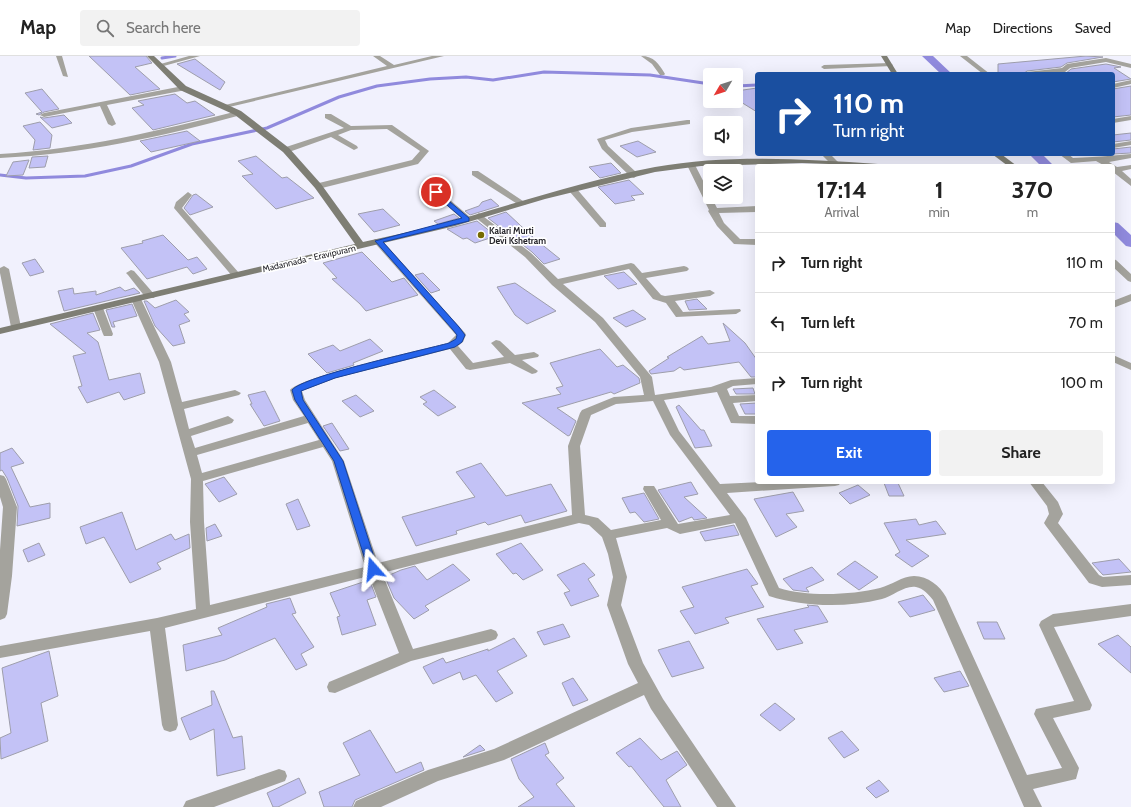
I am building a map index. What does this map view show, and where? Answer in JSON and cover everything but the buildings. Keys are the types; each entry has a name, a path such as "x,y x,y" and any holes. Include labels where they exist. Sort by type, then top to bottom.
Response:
{"main road":[{"name":"Madannada - Eravipuram","path":"0,331 360,245 318,186 286,150 238,113 183,88 150,56"},
{"path":"884,56 894,72"},
{"path":"999,156 1010,164"},
{"path":"794,164 827,161 858,164"},
{"path":"360,245 634,175 691,165 755,164"}],"street":[{"path":"59,56 66,76"},
{"path":"160,65 198,56"},
{"path":"376,56 391,66"},
{"path":"225,106 324,84 391,66 441,56"},
{"path":"644,56 655,63 662,74"},
{"path":"963,56 983,72"},
{"path":"1046,72 1065,70 1067,66 1106,60 1113,60 1131,66"},
{"path":"824,67 890,65"},
{"path":"1115,86 1131,82"},
{"path":"1123,84 1131,86"},
{"path":"44,115 183,88"},
{"path":"103,104 112,124"},
{"path":"0,156 60,152 108,145 185,128 238,113"},
{"path":"1115,113 1129,118"},
{"path":"328,116 350,128"},
{"path":"1115,121 1129,118"},
{"path":"634,175 605,147 601,139 631,130 686,122"},
{"path":"286,150 350,128 389,127 425,152 415,162 318,186"},
{"path":"332,134 354,148"},
{"path":"1115,146 1131,144"},
{"path":"1065,156 1071,161 1097,157 1131,156"},
{"path":"1097,157 1107,164"},
{"path":"691,165 712,211 720,224 737,242 755,242"},
{"path":"1115,168 1131,167"},
{"path":"1115,169 1127,175 1131,183"},
{"path":"475,173 522,203"},
{"path":"573,190 603,225"},
{"path":"436,192 528,255 555,283 599,320 646,377 653,398 674,432 739,518 748,534 774,592 782,595 798,597 868,597 883,593 910,582 920,582 931,588 939,597 1024,783 1033,807"},
{"path":"188,195 179,204 178,208 236,275"},
{"path":"712,211 755,209"},
{"path":"378,241 456,328 461,335 460,340 452,345 332,376 300,386 296,390 296,394 338,461 373,569 408,656"},
{"path":"1115,264 1131,279"},
{"path":"555,283 626,265 631,266 657,297 666,299 710,293"},
{"path":"4,269 16,327"},
{"path":"639,276 684,269"},
{"path":"131,273 150,296"},
{"path":"1115,304 1131,297"},
{"path":"136,299 165,362 197,479 196,522 203,611"},
{"path":"666,299 670,301 680,315 736,311"},
{"path":"98,308 108,334"},
{"path":"496,343 512,359 532,371"},
{"path":"452,345 470,367 534,355"},
{"path":"1115,359 1131,368"},
{"path":"579,518 574,446 586,413 614,401 653,398 721,388 730,383 755,381"},
{"path":"721,388 735,420 755,420"},
{"path":"177,407 236,393"},
{"path":"725,400 755,398"},
{"path":"190,453 311,418"},
{"path":"184,434 228,420"},
{"path":"197,479 326,442"},
{"path":"0,479 10,507 0,614"},
{"path":"716,489 801,484"},
{"path":"1037,484 1053,505 1056,514 1051,523 1094,579 1102,582 1131,580"},
{"path":"650,489 674,528 680,529 739,518"},
{"path":"0,652 157,624 203,611 579,518 593,521 608,535 615,554 620,577 614,605 636,664 657,704 727,807"},
{"path":"608,535 670,523"},
{"path":"1024,783 1070,774 1071,768 1042,714 1084,705 1046,625 1053,620 1131,610"},
{"path":"157,624 170,725"},
{"path":"335,687 408,656 491,635"},
{"path":"362,807 434,775 498,755 648,686"},
{"path":"192,807 279,776"}],"waterway":[{"path":"162,58 175,56"},
{"path":"927,56 945,72"},
{"path":"0,175 26,178 85,176 131,166 192,144 267,128 339,97 377,86 430,79 466,77 493,80 544,72 650,75 703,83"},
{"path":"743,86 755,85"},
{"path":"1037,156 1046,164"},
{"path":"1115,228 1131,243"}],"place":[{"name":"Kalari Murti Devi Kshetram","path":"481,235"}],"route":[{"path":"373,569 338,461 299,400 296,390 300,386 332,376 452,345 460,340 461,335 456,328 378,241 467,219 436,192"}]}
